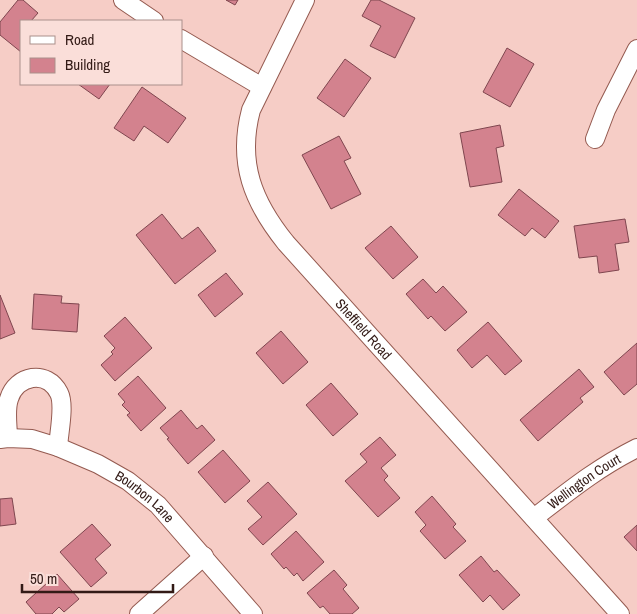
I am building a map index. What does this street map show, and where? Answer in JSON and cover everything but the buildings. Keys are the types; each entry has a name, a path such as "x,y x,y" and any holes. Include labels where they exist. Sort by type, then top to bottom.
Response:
{"street":[{"path":"123,0 153,20"},
{"name":"Sheffield Road","path":"305,0 251,110 245,142 247,170 255,195 270,224 620,614"},
{"path":"182,40 262,87"},
{"path":"595,139 606,110 637,49"},
{"path":"4,438 8,400 14,387 25,379 38,377 49,382 58,392 62,403 58,447"},
{"name":"Bourbon Lane","path":"4,438 32,439 58,447 98,464 128,480 158,505 253,614"},
{"name":"Wellington Court","path":"534,518 592,473 637,448"},
{"path":"139,614 204,556"}]}
